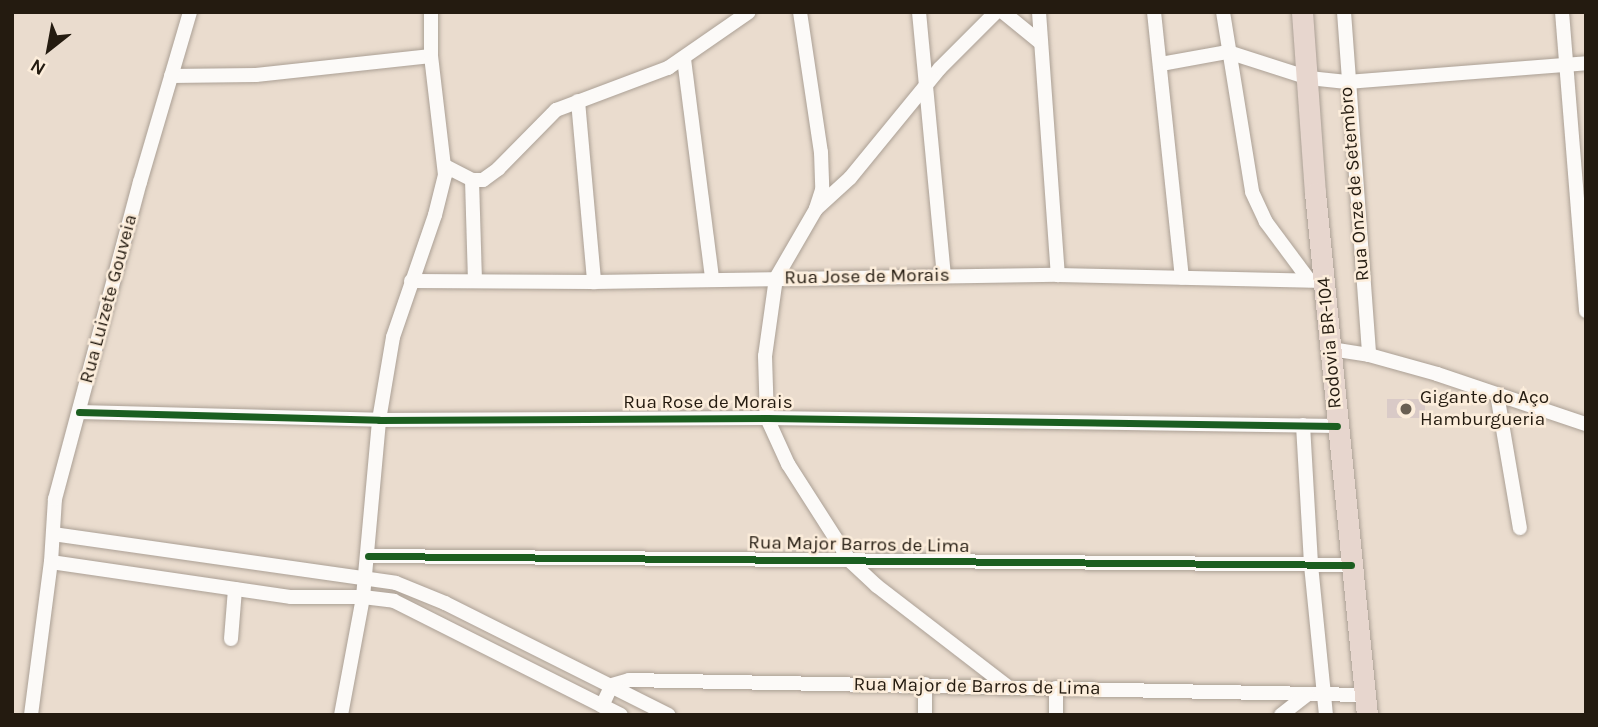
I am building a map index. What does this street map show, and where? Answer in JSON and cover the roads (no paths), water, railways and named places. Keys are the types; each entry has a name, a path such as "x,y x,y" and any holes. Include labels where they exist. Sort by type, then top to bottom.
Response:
{"highway":[{"name":"Rodovia BR-104","path":"1302,12 1309,78 1316,280 1331,349 1366,705"}],"street":[{"name":"Rua Luizete Gouveia","path":"31,715 51,562 53,508 190,12"},
{"path":"343,714 363,597 379,420 393,337 440,199 445,166 431,56 431,12"},
{"path":"445,166 472,180 487,177 547,117 578,101 684,59 749,12"},
{"path":"800,12 822,167 822,190 816,209 776,278 765,356 767,418 788,464 850,561 877,586 1007,686"},
{"path":"919,12 944,276"},
{"path":"816,209 839,191 926,83 996,12"},
{"path":"1003,12 1041,43"},
{"path":"1039,12 1058,275"},
{"path":"1154,12 1182,278"},
{"path":"1223,12 1252,192 1266,222 1316,280"},
{"name":"Rua Onze de Setembro","path":"1344,12 1369,355"},
{"path":"1562,12 1581,176 1586,311"},
{"path":"1161,64 1228,52 1309,78 1347,82 1586,63"},
{"path":"171,76 256,75 431,56"},
{"path":"684,59 712,279"},
{"path":"578,101 594,282"},
{"path":"472,180 475,279"},
{"name":"Rua Jose de Morais","path":"411,281 475,279 594,282 1058,275 1316,280"},
{"path":"1331,349 1369,355 1586,424"},
{"path":"1497,394 1520,528"},
{"name":"Rua Rose de Morais","path":"79,412 379,420 767,418 1337,426"},
{"path":"1303,425 1311,565 1326,715"},
{"path":"53,534 396,583 422,592 669,715"},
{"name":"Rua Major Barros de Lima","path":"368,556 1351,565"},
{"path":"51,562 302,598 363,597 409,607 621,715"},
{"path":"231,639 234,589"},
{"name":"Rua Major de Barros de Lima","path":"612,685 629,680 1007,686 1323,695 1366,705"},
{"path":"925,684 925,715"},
{"path":"602,706 612,685"},
{"path":"1056,688 1056,715"},
{"path":"1281,715 1307,695"}],"place":[{"name":"Gigante do Aço Hamburgueria","path":"1406,409"}]}
